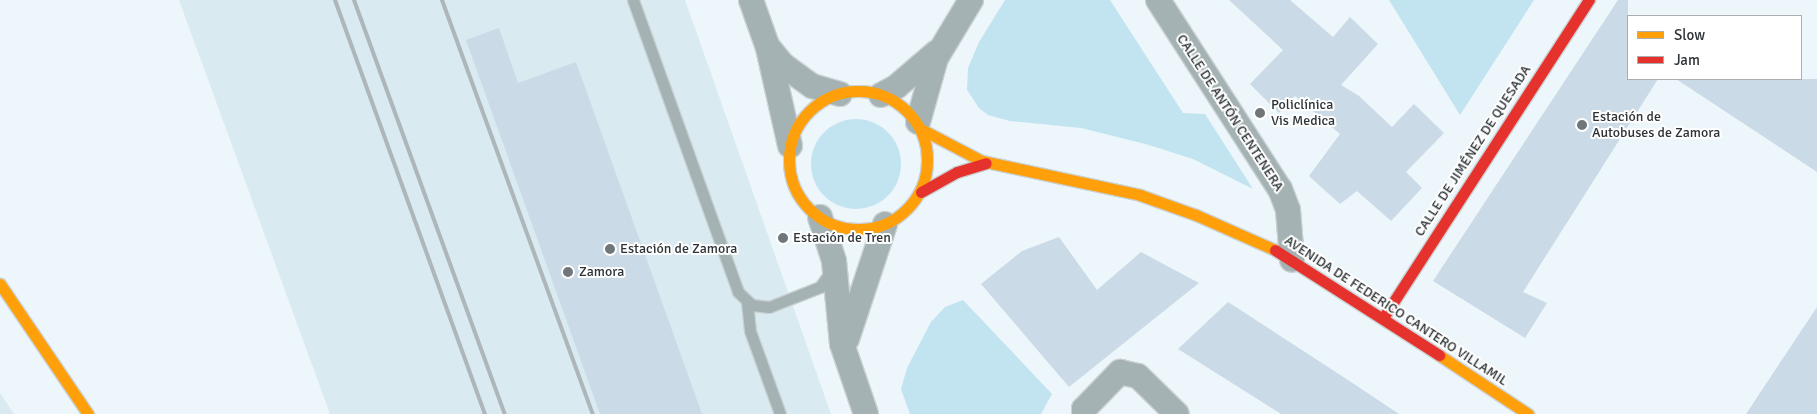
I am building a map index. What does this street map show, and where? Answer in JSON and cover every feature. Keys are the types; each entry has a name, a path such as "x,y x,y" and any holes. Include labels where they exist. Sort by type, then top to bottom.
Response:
{"street":[{"path":"750,0 765,40 790,146 788,164 793,183 802,199 820,217 836,227 852,230 885,224 904,211 921,192 927,161 919,126 941,47"},
{"path":"881,95 900,84 941,47 971,0"},
{"name":"CALLE DE ANTÓN CENTENERA","path":"1158,0 1280,189 1288,210 1292,260"},
{"name":"CALLE DE JIMÉNEZ DE QUESADA","path":"1383,318 1589,0"},
{"path":"765,40 775,56 788,70 817,88 840,94"},
{"path":"790,146 806,114 824,100 840,94 860,91 881,95 899,104 919,126"},
{"name":"AVENIDA DE FEDERICO CANTERO VILLAMIL","path":"919,126 986,163 1140,195 1219,225 1292,260 1528,414"},
{"name":"AVENIDA DE FEDERICO CANTERO VILLAMIL","path":"921,192 957,172 986,163"},
{"path":"820,217 834,261 841,338 866,414"},
{"path":"848,363 848,333 885,224"},
{"path":"0,284 88,414"},
{"path":"1084,414 1084,409 1120,372 1138,376 1177,414"}],"lane":[{"path":"633,0 731,278 747,302 750,331 780,414"},
{"path":"747,302 769,307 814,290 828,278 834,261"}],"shaded area":[{"path":"179,0 685,0 831,414 330,414"},
{"path":"1005,0 1110,0 1183,113 1205,114 1253,189 1193,159 1149,145 1081,128 1010,121 988,115 979,108 967,90 968,68 979,42"},
{"path":"1389,0 1534,0 1460,115"},
{"path":"856,119 873,122 888,132 898,147 901,164 898,181 888,196 873,206 856,209 839,206 824,196 814,181 811,164 814,147 824,132 839,122"},
{"path":"963,300 1052,394 1041,414 910,414 901,389 907,368 931,322 945,307"},
{"path":"0,393 14,414 0,414"}],"building":[{"path":"1229,0 1290,0 1333,37 1350,17 1378,44 1341,85 1359,96 1392,127 1414,104 1444,133 1406,172 1422,188 1391,221 1357,191 1340,204 1309,176 1340,134 1295,96 1279,113 1250,84 1283,50"},
{"name":"Estación de Autobuses de Zamora","path":"1618,0 1628,0 1627,80 1657,80 1523,292 1547,303 1525,338 1433,281"},
{"name":"Estación de Zamora","path":"499,28 518,83 576,62 702,414 600,414 466,40"},
{"path":"1817,79 1817,172 1678,80"},
{"path":"1059,237 1097,290 1141,252 1199,283 1069,387 981,284 1022,251"},
{"path":"1228,302 1399,414 1281,414 1178,349"},
{"path":"1817,307 1817,414 1746,414"}],"railway":[{"path":"335,0 485,414"},
{"path":"354,0 505,414"},
{"path":"442,0 593,414"}],"traffic: slow":[{"path":"858,91 872,92 885,96 907,111 922,133 926,146 927,160 926,174 922,187 907,209 885,224 872,228 858,229 844,228 831,224 809,209 794,187 790,174 789,160 790,146 794,133 809,111 831,96 844,92 858,91"},
{"path":"921,129 982,161 1140,195 1196,215 1275,250"},
{"path":"0,284 88,414"},
{"path":"1439,355 1528,414"}],"traffic: jam":[{"path":"1383,318 1589,0"},
{"path":"921,192 957,172 986,163"},
{"path":"1275,250 1439,355"}],"place":[{"name":"Policlínica Vis Medica","path":"1260,113"},
{"name":"Estación de Autobuses de Zamora","path":"1582,125"},
{"name":"Estación de Tren","path":"783,238"},
{"name":"Estación de Zamora","path":"610,249"},
{"name":"Zamora","path":"568,272"}]}
